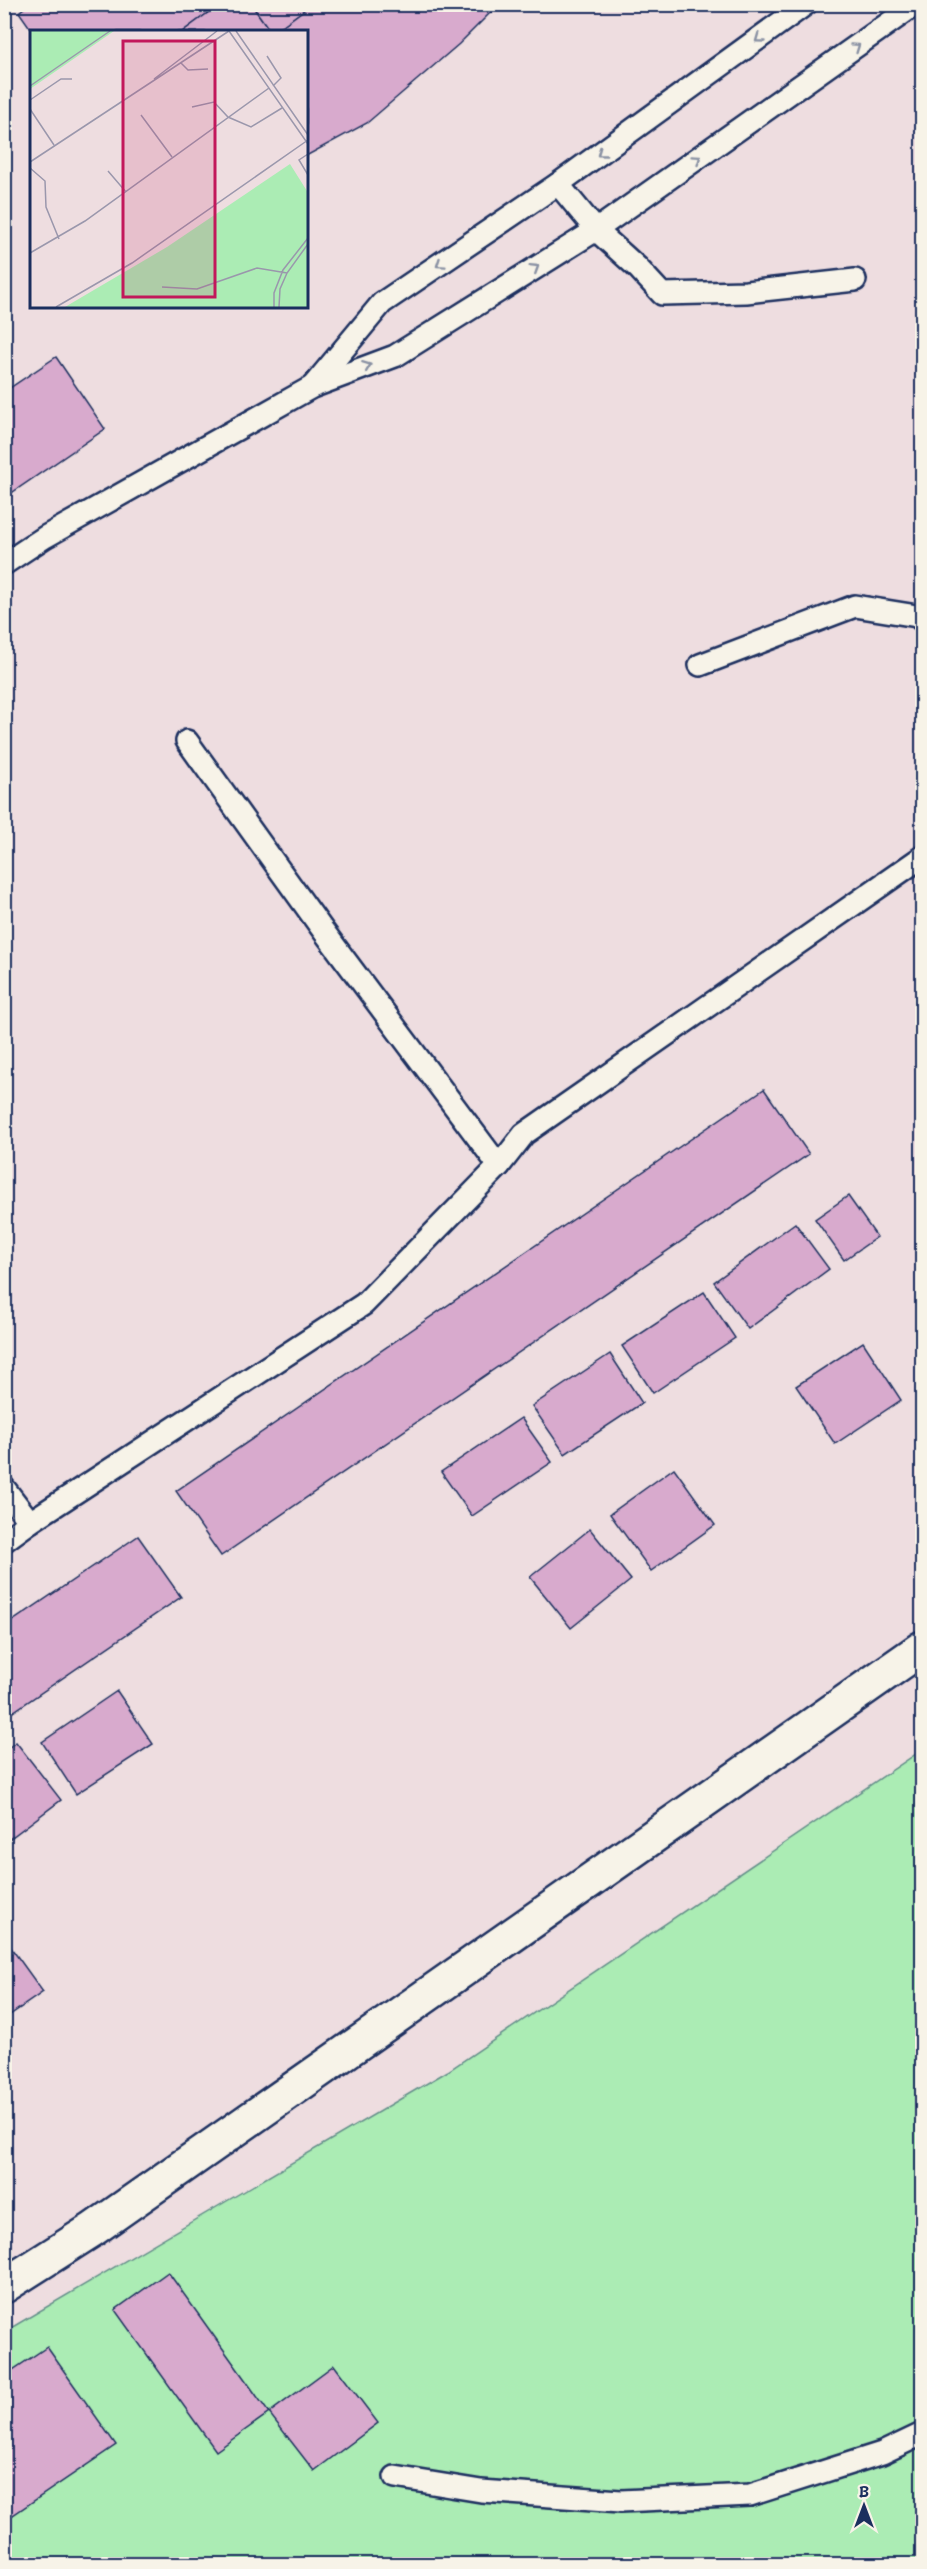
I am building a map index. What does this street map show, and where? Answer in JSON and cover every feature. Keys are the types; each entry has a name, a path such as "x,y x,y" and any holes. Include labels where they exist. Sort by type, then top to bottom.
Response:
{"street":[{"path":"4,2286 102,2223 922,1648"}],"lane":[{"path":"312,387 382,303 558,184 806,4"},
{"path":"4,564 45,537 312,387 395,356 596,230 916,4"},
{"path":"558,184 596,230 638,268 662,294 746,292 855,280"},
{"path":"700,665 855,606 918,615 922,620"},
{"path":"187,741 322,929 499,1166"},
{"path":"4,1541 364,1304 499,1166 524,1134 922,857"},
{"path":"4,1488 30,1522"},
{"path":"395,2477 481,2491 621,2501 750,2495 882,2453 922,2434"}],"green space":[{"path":"922,1750 922,2564 5,2564 4,2332 448,2071"}],"building":[{"path":"29,4 220,4 185,30 32,30 19,12"},
{"path":"220,4 251,4 270,30 185,30"},
{"path":"251,4 312,4 277,30 270,30"},
{"path":"312,4 499,4 459,44 367,123 308,155 308,30 277,30"},
{"path":"56,357 105,429 4,498 4,392"},
{"path":"764,1089 809,1154 221,1556 176,1491"},
{"path":"848,1196 877,1237 844,1260 815,1219"},
{"path":"795,1223 829,1269 748,1329 714,1282"},
{"path":"704,1292 735,1338 653,1393 622,1346"},
{"path":"863,1342 901,1400 835,1444 796,1386"},
{"path":"610,1354 642,1403 565,1454 532,1406"},
{"path":"521,1418 552,1462 472,1516 441,1472"},
{"path":"674,1468 715,1525 651,1571 610,1514"},
{"path":"590,1529 631,1580 571,1628 530,1577"},
{"path":"138,1536 181,1597 4,1718 4,1627"},
{"path":"117,1691 153,1744 76,1794 42,1742"},
{"path":"16,1742 61,1800 4,1843 4,1751"},
{"path":"4,1938 43,1992 4,2019"},
{"path":"168,2272 269,2413 216,2451 115,2310"},
{"path":"47,2347 116,2445 4,2521 4,2376"},
{"path":"334,2365 378,2423 314,2471 269,2413"}]}
